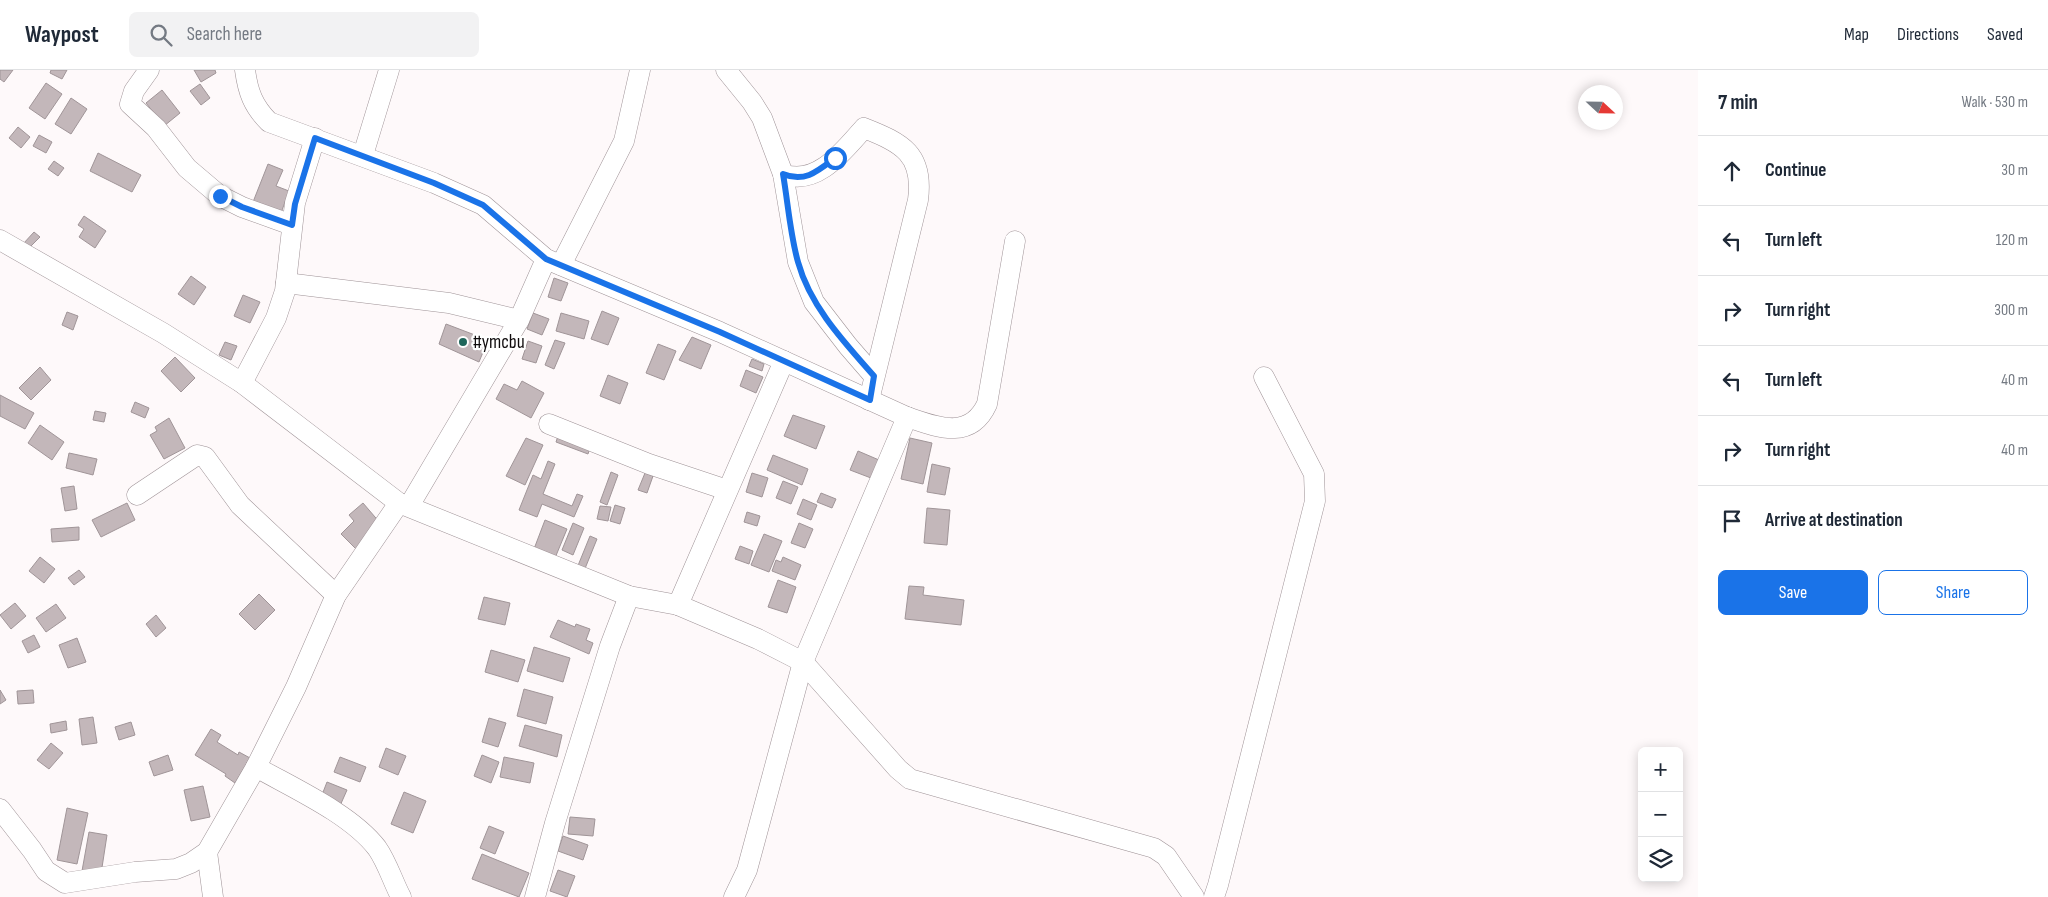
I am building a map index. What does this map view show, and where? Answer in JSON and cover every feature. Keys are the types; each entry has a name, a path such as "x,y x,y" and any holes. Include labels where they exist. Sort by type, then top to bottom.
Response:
{"street":[{"path":"150,70 134,91 130,104 156,128 187,168 220,196 242,207 292,225"},
{"path":"245,70 250,96 261,114 269,122 364,155 483,205 554,262 784,361 907,417 932,426 962,428 977,420 983,413 987,404 997,352 1015,241"},
{"path":"364,155 389,70"},
{"path":"0,809 32,850 46,872 69,890 135,872 176,869 191,863 207,852 256,767 296,687 336,595 404,504 519,320 624,141 640,70"},
{"path":"726,70 752,102 762,118 783,174 798,262 814,302 874,376"},
{"path":"783,174 799,178 816,173 835,158 864,128 898,143 906,150 912,160 920,187 918,200 874,376 870,400"},
{"path":"242,383 276,318 286,283 295,204 315,138"},
{"path":"0,240 163,333 242,383 404,504 432,518 629,596 678,605 758,639 803,662 910,779 1154,848 1166,856 1194,897"},
{"path":"286,283 440,302 519,320"},
{"path":"678,605 784,361"},
{"path":"1214,897 1221,876 1315,501 1314,474 1264,377"},
{"path":"734,897 747,870 803,662 907,417"},
{"path":"549,424 649,464 727,490"},
{"path":"137,495 197,455 205,456 240,505 336,595"},
{"path":"536,897 555,823 610,646 629,596"},
{"path":"256,767 335,813 366,836 378,850 400,897"},
{"path":"207,852 213,897"}],"building":[{"path":"0,70 13,70 4,82 0,79"},
{"path":"51,70 67,70 62,79 50,73"},
{"path":"194,70 215,70 216,73 201,82"},
{"path":"46,83 62,94 45,119 29,108"},
{"path":"200,84 210,98 201,105 190,91"},
{"path":"162,90 180,113 164,126 146,103"},
{"path":"71,98 87,109 71,134 55,124"},
{"path":"18,127 30,137 21,148 9,138"},
{"path":"39,135 52,142 46,153 33,146"},
{"path":"98,153 141,175 132,192 90,171"},
{"path":"54,161 64,168 58,176 48,169"},
{"path":"268,164 283,170 276,186 289,191 281,213 253,202"},
{"path":"84,216 106,231 95,248 79,237 84,229 78,225"},
{"path":"34,232 40,237 28,249 23,244"},
{"path":"191,276 206,287 194,305 178,294"},
{"path":"554,278 568,283 561,301 548,297"},
{"path":"243,295 260,302 250,323 234,316"},
{"path":"602,311 619,318 608,345 591,339"},
{"path":"67,312 78,316 73,330 62,325"},
{"path":"533,313 549,319 542,335 527,329"},
{"path":"561,313 589,321 584,339 556,331"},
{"name":"#ymcbu","path":"446,324 488,340 479,362 439,344"},
{"path":"692,337 711,345 701,369 679,360"},
{"path":"555,340 565,343 554,369 545,365"},
{"path":"528,341 542,346 536,363 522,359"},
{"path":"225,342 237,346 231,360 219,355"},
{"path":"658,344 676,351 664,380 646,373"},
{"path":"175,357 195,378 181,392 161,371"},
{"path":"752,359 764,364 762,371 749,366"},
{"path":"40,367 51,380 31,400 19,388"},
{"path":"746,370 763,377 756,393 740,386"},
{"path":"608,375 628,383 620,404 600,396"},
{"path":"522,381 544,393 531,418 496,399 504,384 517,390"},
{"path":"0,395 34,413 25,429 0,416"},
{"path":"135,402 149,408 145,418 131,412"},
{"path":"95,411 106,413 104,422 93,420"},
{"path":"793,415 825,426 816,449 784,436"},
{"path":"169,418 185,448 164,459 150,435 157,431 155,427"},
{"path":"40,425 64,442 52,460 28,443"},
{"path":"559,433 591,445 588,454 556,442"},
{"path":"526,438 543,445 525,485 506,476"},
{"path":"910,438 932,443 923,484 901,479"},
{"path":"858,451 879,460 871,478 850,470"},
{"path":"69,453 97,459 93,475 66,468"},
{"path":"773,455 808,469 802,485 767,470"},
{"path":"548,461 555,464 543,494 572,506 577,494 583,496 574,517 542,504 537,517 519,510 533,475 541,479"},
{"path":"932,464 950,468 945,495 927,492"},
{"path":"611,472 618,475 607,505 600,502"},
{"path":"645,473 653,476 647,493 638,490"},
{"path":"752,473 768,478 762,497 746,492"},
{"path":"783,481 798,487 791,504 776,498"},
{"path":"74,486 77,509 65,511 61,488"},
{"path":"821,493 836,499 832,508 817,502"},
{"path":"803,499 817,505 811,520 797,514"},
{"path":"127,503 135,520 101,537 92,520"},
{"path":"363,503 381,524 357,550 341,534 354,521 349,515"},
{"path":"615,505 625,508 620,524 610,521"},
{"path":"600,506 611,507 608,521 597,519"},
{"path":"927,508 950,510 947,545 924,543"},
{"path":"747,512 760,516 757,526 744,522"},
{"path":"545,520 567,529 555,558 534,549"},
{"path":"573,523 584,528 573,555 562,550"},
{"path":"799,523 813,529 805,548 791,543"},
{"path":"79,527 79,540 52,542 51,529"},
{"path":"764,534 782,541 769,572 751,565"},
{"path":"590,536 597,539 584,571 577,568"},
{"path":"740,546 753,551 749,564 735,559"},
{"path":"40,557 55,569 44,583 29,571"},
{"path":"783,557 801,565 795,580 772,571 776,560 781,562"},
{"path":"79,570 85,577 74,585 68,578"},
{"path":"778,580 796,587 787,613 768,607"},
{"path":"909,586 924,587 923,595 964,600 961,625 905,619"},
{"path":"259,594 275,610 255,630 239,614"},
{"path":"484,597 510,603 505,625 478,619"},
{"path":"15,603 26,616 11,629 0,615"},
{"path":"56,604 66,618 46,632 36,618"},
{"path":"156,615 166,628 156,637 146,624"},
{"path":"558,620 575,627 576,624 590,629 586,640 593,643 589,654 550,637"},
{"path":"34,635 40,647 28,653 22,641"},
{"path":"77,638 86,662 68,668 59,645"},
{"path":"534,647 570,658 563,682 527,671"},
{"path":"491,650 525,660 518,682 485,672"},
{"path":"524,689 553,697 546,724 517,716"},
{"path":"0,690 6,700 0,704"},
{"path":"33,690 34,703 18,704 17,691"},
{"path":"93,717 97,743 82,745 79,719"},
{"path":"489,718 506,723 498,747 482,742"},
{"path":"66,721 67,730 51,733 50,724"},
{"path":"131,722 135,735 119,740 115,727"},
{"path":"525,725 562,735 557,757 519,746"},
{"path":"211,729 221,735 217,742 238,755 239,752 250,758 235,783 225,776 226,774 195,755"},
{"path":"51,743 63,753 49,769 37,760"},
{"path":"386,748 406,756 398,775 379,767"},
{"path":"168,755 173,770 154,776 149,762"},
{"path":"482,755 499,762 491,783 474,776"},
{"path":"340,757 366,767 360,782 334,772"},
{"path":"504,757 534,763 530,783 500,777"},
{"path":"327,782 347,790 339,808 320,800"},
{"path":"203,786 210,817 191,821 184,790"},
{"path":"404,792 426,801 413,833 391,824"},
{"path":"67,808 88,813 77,864 57,860"},
{"path":"570,817 595,819 593,836 568,834"},
{"path":"489,826 504,832 495,854 480,848"},
{"path":"89,832 107,835 101,874 82,871"},
{"path":"563,836 588,845 583,860 558,851"},
{"path":"482,854 529,873 519,897 472,879"},
{"path":"558,870 575,876 567,897 550,891"}],"place":[{"name":"#ymcbu","path":"463,342"}],"route":[{"path":"220,196 242,207 292,225 295,204 315,138 434,183 483,205 546,259 720,332 870,400 874,376 814,302 798,262 783,174 792,178 808,176 816,173 835,158"}]}
